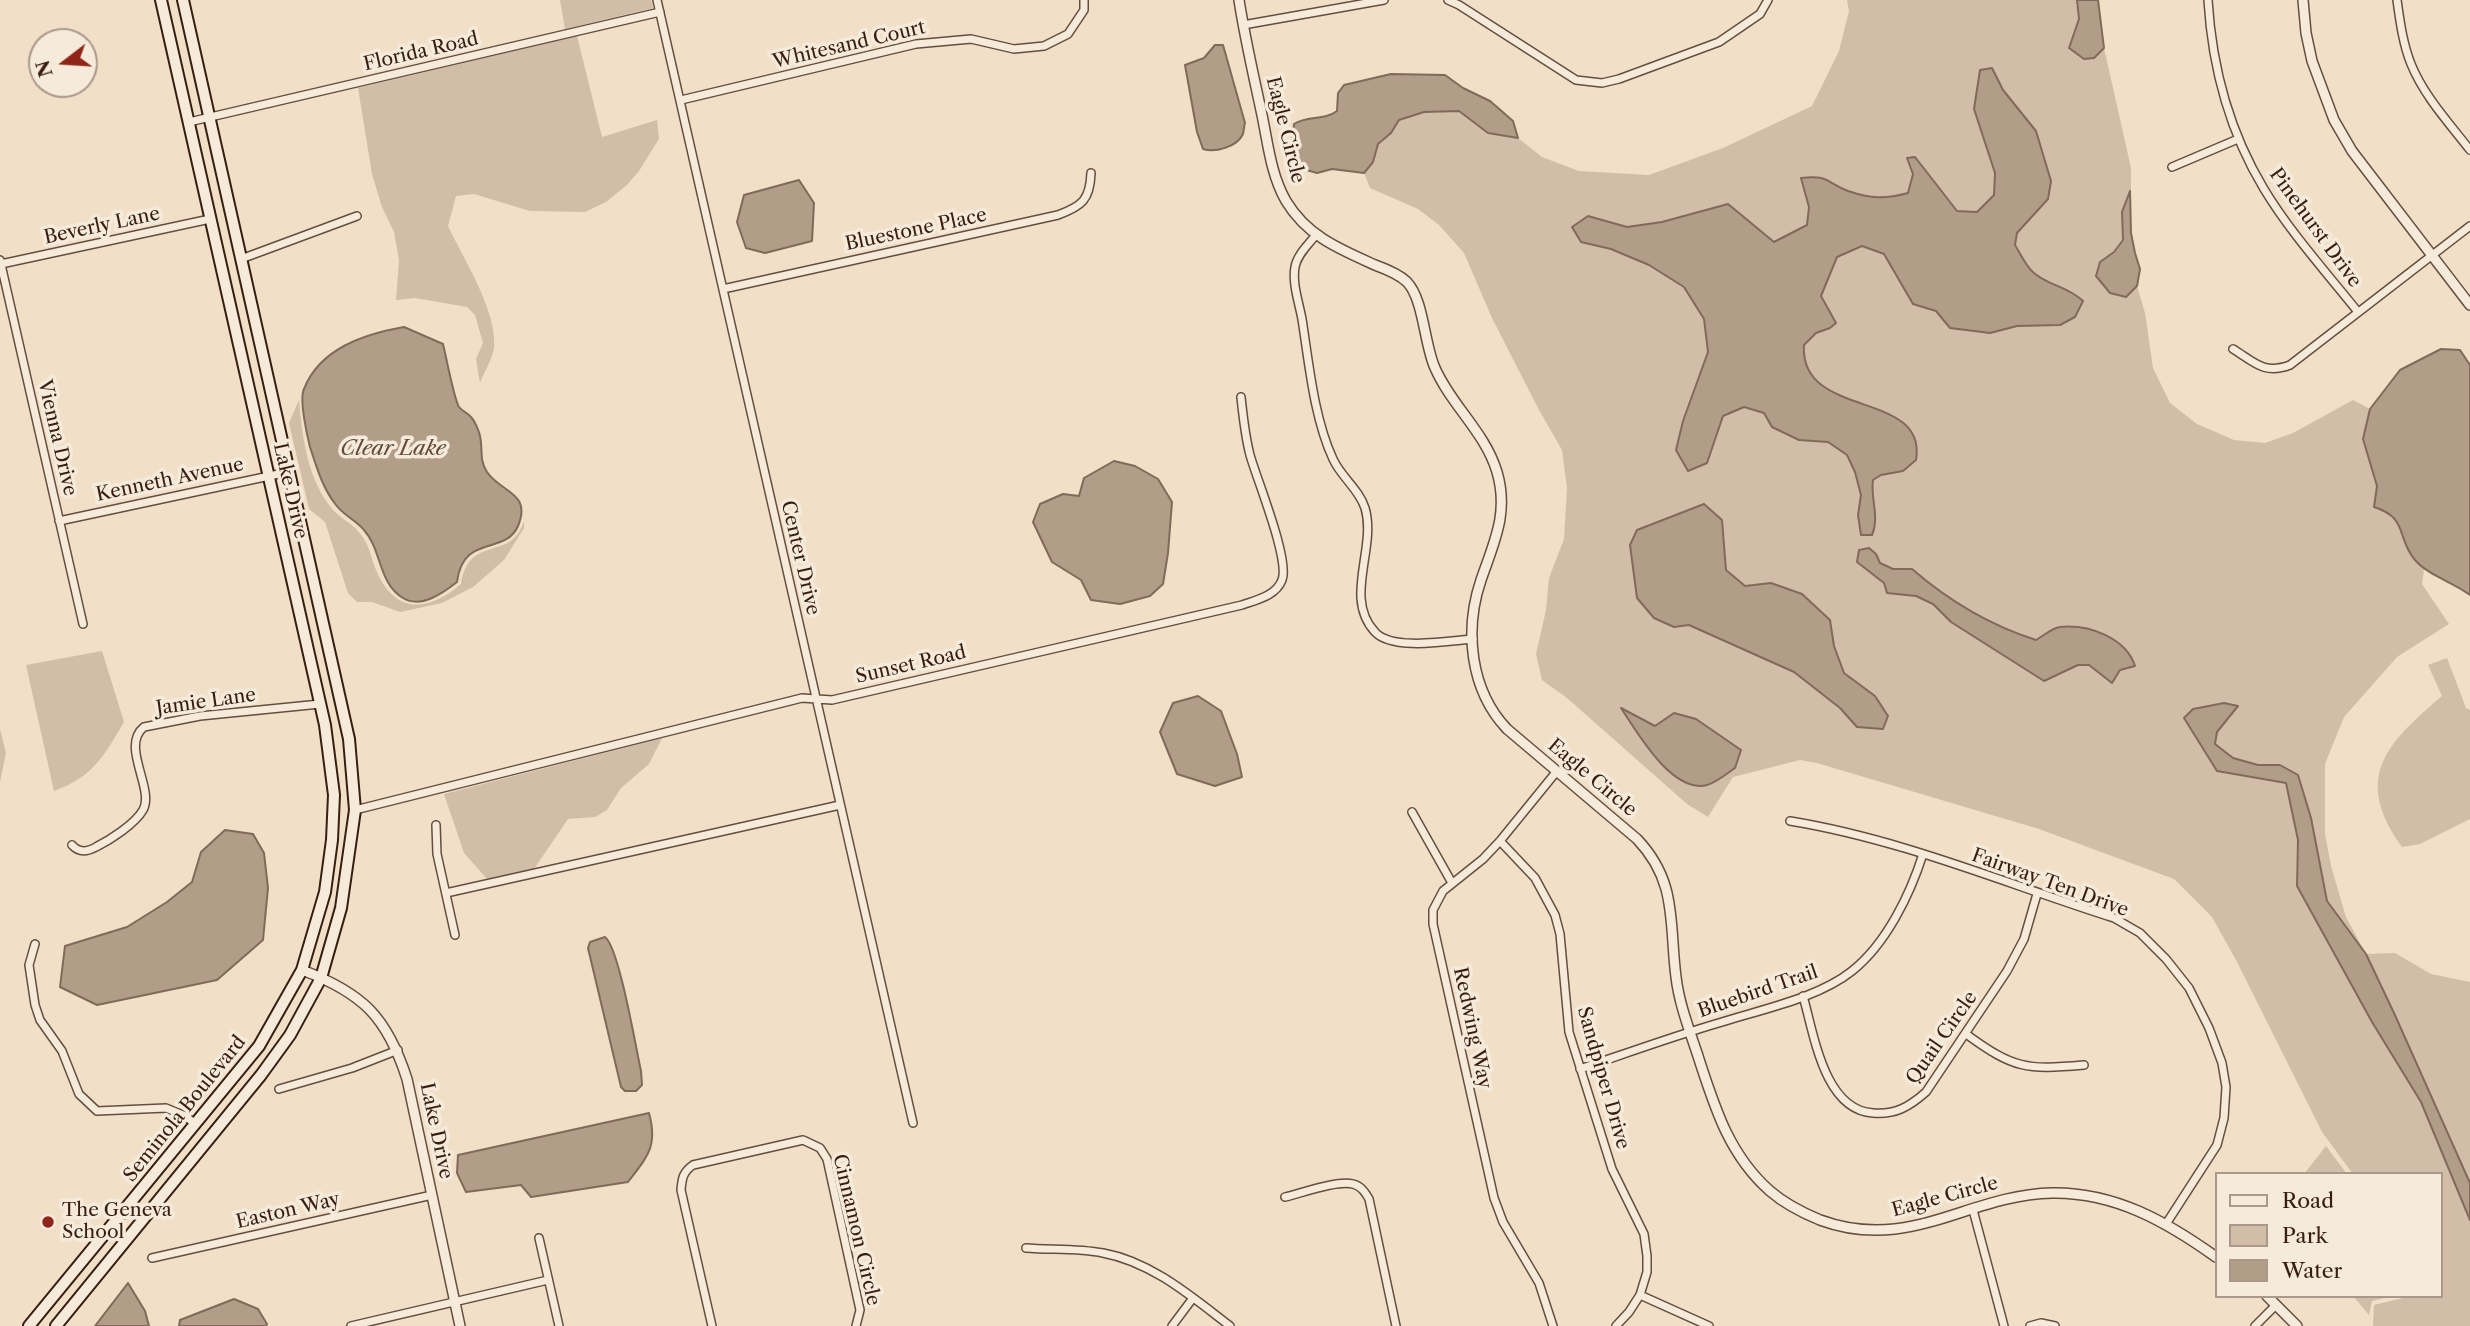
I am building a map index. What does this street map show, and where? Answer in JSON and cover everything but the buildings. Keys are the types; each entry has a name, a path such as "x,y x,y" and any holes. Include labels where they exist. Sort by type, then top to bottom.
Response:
{"main road":[{"name":"Lake Drive","path":"161,0 325,725 334,795 332,840 325,892 302,970"},
{"name":"Lake Drive","path":"183,0 349,739 355,810 341,908 321,978"},
{"name":"Seminola Boulevard","path":"29,1326 259,1046 302,970"},
{"name":"Seminola Boulevard","path":"56,1326 261,1075 290,1035 321,978"}],"street":[{"name":"Center Drive","path":"657,0 913,1123"},
{"name":"Whitesand Court","path":"681,100 916,44 971,40 1014,48 1044,46 1068,34 1084,10 1084,0"},
{"name":"Eagle Circle","path":"1239,0 1276,176 1287,201 1315,236 1408,282 1419,304 1426,344 1441,381 1491,456 1498,475 1502,510 1495,545 1476,598 1473,639 1480,689 1494,716 1637,839 1651,854 1661,872 1672,912 1676,978 1690,1032 1717,1114 1742,1161 1758,1179 1789,1205 1832,1224 1875,1231 1914,1227 2028,1195 2074,1194 2117,1202 2166,1224 2214,1256"},
{"path":"1243,25 1384,0"},
{"path":"1448,0 1576,80 1602,83 1719,42 1760,14 1768,0"},
{"name":"Pinehurst Drive","path":"2208,0 2214,60 2238,139 2264,190 2358,312"},
{"path":"2303,0 2312,61 2334,120 2352,152 2470,305"},
{"path":"2397,0 2402,33 2411,64 2427,95 2470,150"},
{"name":"Florida Road","path":"189,122 660,12"},
{"path":"2172,166 2238,139"},
{"name":"Bluestone Place","path":"723,289 1058,215 1075,209 1087,198 1091,173"},
{"path":"241,259 357,216"},
{"name":"Beverly Lane","path":"1,262 210,219"},
{"path":"2233,349 2268,370 2290,365 2470,226"},
{"path":"1315,236 1300,254 1295,266 1295,285 1326,441 1334,462 1357,492 1365,508 1366,539 1361,590 1362,607 1367,622 1377,635 1405,643 1473,639"},
{"name":"Vienna Drive","path":"1,262 83,624"},
{"name":"Sunset Road","path":"355,810 789,701 802,698 832,700 1242,605 1268,596 1282,582 1284,570 1280,547 1250,455 1241,397"},
{"name":"Kenneth Avenue","path":"59,521 288,472"},
{"name":"Jamie Lane","path":"72,845 77,850 84,851 95,848 121,833 144,810 145,799 137,761 137,741 139,731 144,727 200,716 320,704"},
{"name":"Redwing Way","path":"1553,1326 1539,1283 1503,1222 1494,1198 1433,924 1433,910 1437,900 1452,883 1483,859 1500,841 1557,771"},
{"path":"446,893 840,805"},
{"path":"1412,811 1452,883"},
{"name":"Fairway Ten Drive","path":"1790,821 1839,829 1923,854 2114,918 2140,933 2166,958 2189,988 2209,1028 2222,1063 2227,1087 2224,1118 2217,1145 2166,1224"},
{"path":"436,825 437,854 455,934"},
{"name":"Sandpiper Drive","path":"1500,841 1535,878 1555,915 1560,934 1565,1008 1580,1069 1612,1169 1644,1234 1647,1272 1640,1295 1616,1326"},
{"name":"Bluebird Trail","path":"1580,1069 1804,996 1852,971 1874,947 1904,905 1923,854"},
{"name":"Quail Circle","path":"1804,996 1826,1073 1834,1089 1846,1102 1861,1112 1893,1113 1910,1106 1926,1092 2007,971 2024,939 2037,894"},
{"path":"35,944 29,965 35,1005 46,1031 62,1051 79,1094 97,1111 166,1108 196,1124"},
{"name":"Lake Drive","path":"302,970 321,978 372,1010 398,1051 407,1079 460,1326"},
{"path":"1966,1034 1995,1055 2019,1065 2045,1068 2084,1065"},
{"path":"279,1089 352,1068 398,1051"},
{"name":"Cinnamon Circle","path":"712,1326 681,1190 682,1179 693,1165 803,1140 820,1148 827,1159 860,1310 856,1326"},
{"path":"1285,1196 1343,1183 1355,1184 1362,1189 1369,1199 1396,1326"},
{"name":"Easton Way","path":"152,1258 432,1195"},
{"path":"1973,1210 2004,1326"},
{"path":"539,1238 559,1326"},
{"path":"1026,1248 1102,1253 1125,1259 1143,1266 1230,1326"},
{"path":"351,1326 548,1280"},
{"path":"1640,1295 1709,1326"},
{"path":"1172,1326 1193,1298"},
{"path":"2269,1298 2297,1326"},
{"path":"2255,1326 2276,1305"},
{"path":"2030,1326 2041,1323 2055,1326"}],"green space":[{"path":"560,0 651,0 653,8 565,29"},
{"path":"1847,0 2098,0 2104,48 2131,168 2131,233 2140,269 2137,286 2145,313 2153,368 2170,403 2197,424 2234,440 2265,443 2293,433 2353,400 2370,409 2363,440 2377,486 2374,507 2385,512 2399,525 2411,551 2424,569 2422,584 2449,624 2397,657 2344,717 2325,764 2325,834 2346,917 2366,954 2395,953 2431,974 2470,982 2470,1326 2373,1326 2374,1305 2403,1298 2442,1298 2442,1172 2352,1172 2322,1132 2212,917 2174,879 2039,829 1800,760 1733,777 1708,817 1687,804 1567,698 1542,680 1536,654 1546,610 1549,578 1564,539 1567,488 1562,450 1492,318 1464,253 1439,225 1418,209 1370,188 1364,173 1373,162 1378,144 1391,133 1399,120 1424,112 1459,111 1488,133 1518,138 1542,157 1579,171 1649,175 1723,148 1812,106 1839,51 1849,11"},
{"path":"577,36 602,137 657,120 659,139 627,185 606,202 585,212 530,211 474,194 456,196 448,226 485,302 494,334 493,352 480,383 476,359 483,343 475,315 467,307 415,298 396,300 399,260 394,232 382,207 372,174 358,88"},
{"path":"299,400 308,458 318,487 334,511 362,536 376,570 393,595 403,602 425,604 449,593 461,584 465,568 472,559 510,541 518,534 524,521 524,528 504,560 473,587 442,603 400,612 372,602 357,602 348,593 325,522 309,509 289,423"},
{"path":"102,651 124,722 88,772 54,791 26,665"},
{"path":"2447,658 2466,708 2470,710 2470,819 2420,844 2402,847 2387,822 2379,800 2378,781 2392,746 2422,713 2442,696 2428,665"},
{"path":"0,729 6,753 0,782"},
{"path":"662,738 649,764 621,788 607,810 595,817 568,819 534,869 487,879 464,853 444,794"},
{"path":"2326,1146 2346,1172 2306,1172"},
{"path":"2355,1298 2384,1298 2372,1301 2369,1315"}],"water":[{"path":"2077,0 2098,0 2104,48 2094,58 2084,59 2069,48 2079,19"},
{"path":"1215,45 1223,45 1245,123 1243,134 1236,142 1225,148 1208,150 1203,149 1197,132 1185,65 1204,58"},
{"path":"1992,68 2003,90 2036,131 2051,181 2048,199 2017,233 2015,245 2034,273 2083,301 2075,317 2060,325 2017,326 1990,333 1950,328 1936,311 1913,304 1884,254 1862,246 1837,257 1821,296 1836,323 1816,333 1804,345 1808,369 1821,385 1840,396 1885,412 1903,423 1914,438 1916,460 1903,471 1881,475 1873,480 1875,521 1872,535 1861,535 1858,515 1861,495 1847,455 1828,442 1799,440 1772,427 1764,413 1744,407 1723,416 1707,463 1688,471 1676,450 1683,421 1708,352 1704,319 1684,287 1649,265 1611,249 1581,242 1572,227 1588,216 1627,227 1662,222 1728,204 1774,242 1807,225 1809,207 1801,178 1823,178 1864,196 1893,196 1908,193 1913,174 1907,158 1915,157 1957,211 1977,212 1994,195 1995,173 1974,109 1980,70"},
{"path":"1391,74 1445,75 1463,88 1490,101 1513,121 1518,138 1488,133 1459,111 1424,112 1399,120 1391,133 1378,144 1373,162 1364,173 1332,169 1317,173 1303,169 1292,142 1294,124 1337,111 1338,93 1344,85"},
{"path":"799,180 814,203 812,241 765,253 746,248 737,222 744,195"},
{"path":"2130,191 2131,233 2140,269 2137,286 2126,297 2110,293 2096,276 2100,262 2114,252 2123,240 2122,212"},
{"name":"Clear Lake","path":"404,327 443,344 457,402 479,431 485,468 493,479 513,494 521,506 518,526 512,535 467,557 457,582 439,595 417,602 403,598 395,592 384,575 370,538 361,526 339,509 327,491 310,447 302,401 311,375 332,353 359,339"},
{"path":"2441,349 2460,350 2470,365 2470,595 2421,566 2409,552 2393,517 2374,507 2377,486 2363,439 2370,409 2400,370"},
{"path":"1114,461 1135,466 1158,479 1172,502 1163,584 1150,596 1120,604 1091,600 1081,580 1052,562 1033,522 1040,504 1063,494 1079,496 1084,478"},
{"path":"1704,504 1722,520 1726,570 1745,586 1771,583 1802,594 1830,620 1834,646 1844,673 1875,696 1888,716 1883,729 1857,727 1840,708 1794,672 1689,625 1674,627 1654,618 1637,598 1630,545 1637,530"},
{"path":"1869,548 1880,563 1893,569 1912,569 1955,602 2002,627 2036,640 2060,627 2094,631 2124,648 2135,666 2120,670 2112,683 2089,665 2078,665 2044,681 1951,622 1933,604 1916,596 1887,593 1884,583 1857,562 1859,550"},
{"path":"1198,696 1221,711 1237,754 1242,777 1215,786 1177,774 1160,732 1173,703"},
{"path":"2224,703 2238,706 2217,732 2215,744 2233,758 2258,765 2280,765 2298,775 2311,818 2327,901 2366,954 2394,1013 2470,1183 2470,1220 2421,1102 2372,1022 2297,886 2298,840 2286,783 2217,771 2184,718 2193,709"},
{"path":"1621,708 1655,726 1674,713 1696,719 1741,750 1735,768 1707,785 1694,785 1681,780 1657,759"},
{"path":"225,830 253,834 264,853 268,888 263,940 217,980 97,1005 60,987 65,946 127,927 167,902 192,882 201,852"},
{"path":"605,937 616,959 641,1071 642,1085 636,1091 625,1091 621,1087 588,948 590,942"},
{"path":"649,1113 652,1142 641,1165 628,1182 531,1197 521,1185 466,1192 457,1173 458,1155"},
{"path":"128,1283 145,1311 149,1326 95,1326"},
{"path":"234,1299 258,1309 266,1326 179,1326 180,1320"}],"place":[{"name":"The Geneva School","path":"48,1222"}]}
